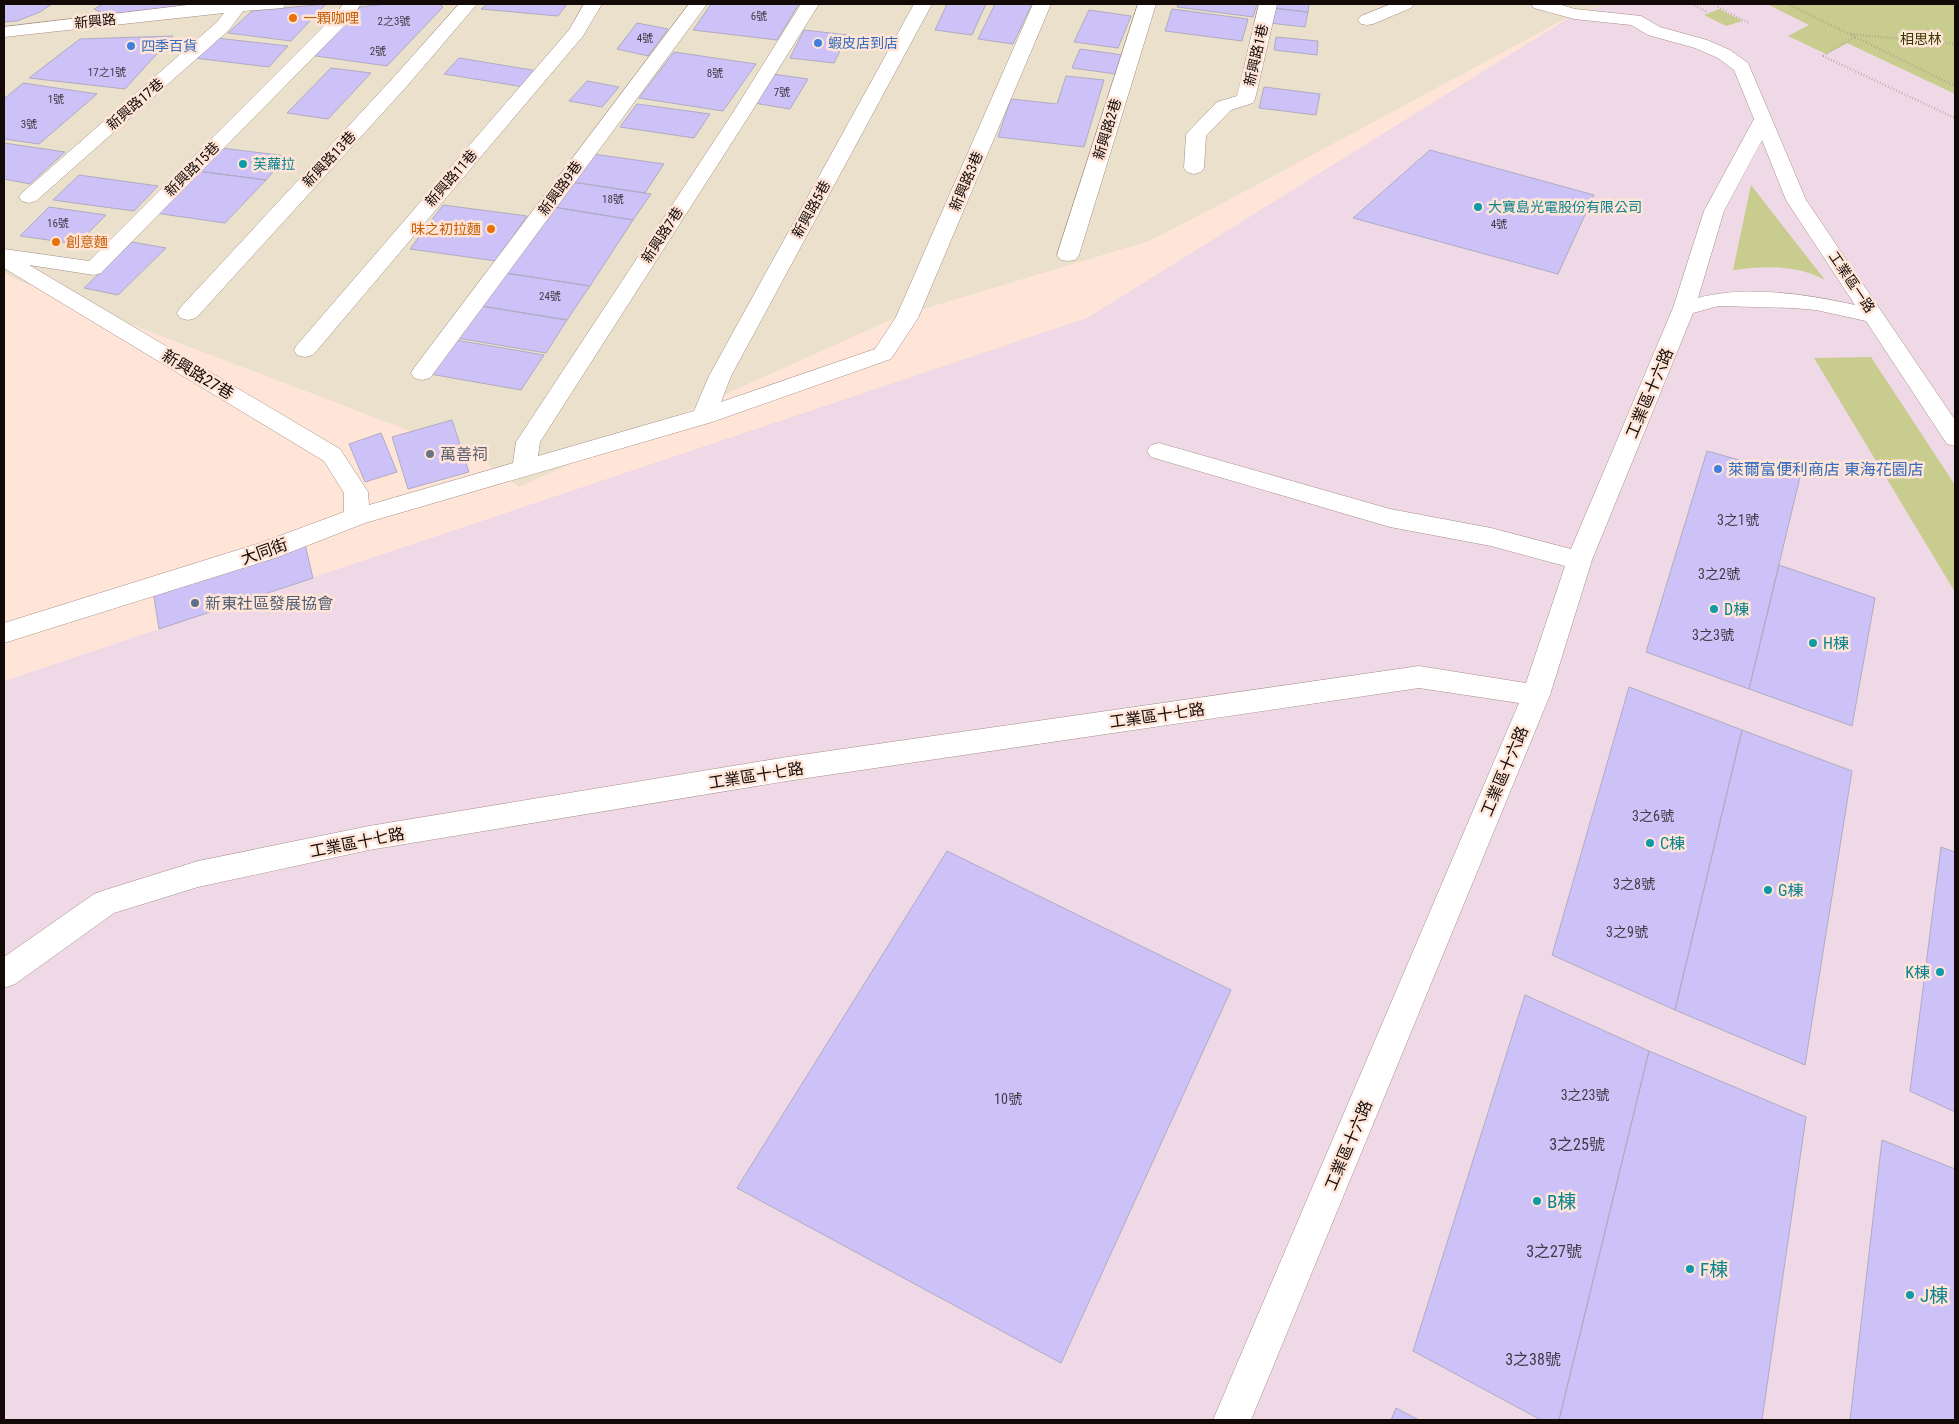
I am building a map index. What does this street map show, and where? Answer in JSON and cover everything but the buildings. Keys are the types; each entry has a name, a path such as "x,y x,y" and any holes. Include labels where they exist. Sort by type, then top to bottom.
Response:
{"street":[{"path":"52,26 86,4"},
{"name":"新興路","path":"4,32 200,7 237,8 277,4"},
{"name":"新興路15巷","path":"4,255 94,268 342,18 352,4"},
{"name":"新興路13巷","path":"188,313 400,82 468,4"},
{"name":"新興路11巷","path":"305,350 577,32 593,4"},
{"name":"新興路9巷","path":"422,373 698,4"},
{"name":"新興路7巷","path":"524,469 528,442 743,111 810,4"},
{"name":"新興路5巷","path":"704,416 720,376 923,4"},
{"name":"新興路3巷","path":"883,354 907,318 1042,4"},
{"name":"新興路2巷","path":"1068,255 1147,4"},
{"name":"新興路1巷","path":"1194,168 1196,135 1224,106 1246,99 1268,4"},
{"path":"1367,20 1405,4"},
{"path":"1540,4 1574,14 1632,12"},
{"name":"新興路17巷","path":"29,197 223,26 237,8"},
{"name":"工業區一路","path":"1632,12 1654,31 1701,44 1724,54 1742,67 1796,200 1874,316 1889,342 1955,438"},
{"name":"工業區十六路","path":"1232,1420 1536,695 1579,560 1684,308 1714,211 1763,119"},
{"name":"新興路27巷","path":"4,260 332,454 356,492 357,517"},
{"path":"1684,308 1719,299 1794,301 1816,303 1874,316"},
{"name":"大同街","path":"4,633 260,553 357,517 471,482 524,469 704,416 883,354"},
{"path":"1159,451 1390,518 1490,537 1579,560"},
{"name":"工業區十七路","path":"4,974 104,903 198,874 369,838 786,769 1419,677 1536,695"}],"path":[{"path":"1692,4 1707,12"},
{"path":"1788,4 1955,86"},
{"path":"1718,7 1749,23"},
{"path":"1849,34 1955,44"},
{"path":"1855,37 1824,56 1955,118"}],"shaded area":[{"path":"4,4 1607,4 1574,14 1149,241 897,317 519,487 478,457 49,293 11,277 4,272"},
{"path":"1607,4 1767,4 1955,94 1955,1420 4,1420 4,681 1087,318 1575,14"}],"green space":[{"name":"相思林","path":"1767,4 1955,4 1955,94 1847,43 1826,54 1788,36 1809,25"},
{"path":"1719,9 1743,21 1726,26 1704,15"},
{"path":"1751,185 1825,280 1803,271 1791,269 1768,267 1733,270"},
{"path":"1871,357 1955,485 1955,592 1814,358"}],"place":[{"name":"一顆咖哩","path":"293,18"},
{"name":"蝦皮店到店","path":"818,43"},
{"name":"四季百貨","path":"131,46"},
{"name":"芙蘿拉","path":"243,164"},
{"name":"大寶島光電股份有限公司","path":"1478,207"},
{"name":"味之初拉麵","path":"491,229"},
{"name":"創意麵","path":"56,242"},
{"name":"萬善祠","path":"430,454"},
{"name":"萊爾富便利商店 東海花園店","path":"1718,469"},
{"name":"新東社區發展協會","path":"195,603"},
{"name":"D棟","path":"1714,609"},
{"name":"H棟","path":"1813,643"},
{"name":"C棟","path":"1650,843"},
{"name":"G棟","path":"1768,890"},
{"name":"K棟","path":"1940,972"},
{"name":"B棟","path":"1537,1201"},
{"name":"F棟","path":"1690,1269"},
{"name":"J棟","path":"1910,1295"}]}
